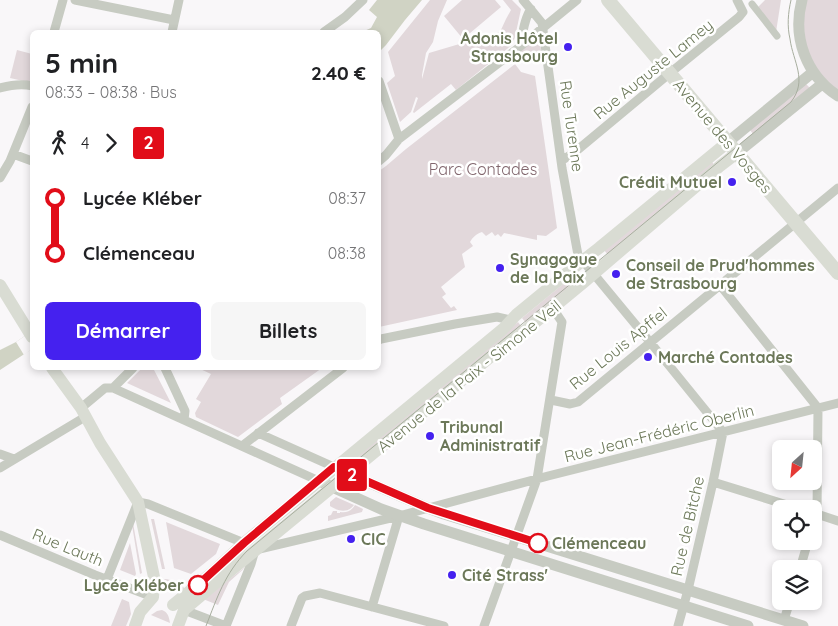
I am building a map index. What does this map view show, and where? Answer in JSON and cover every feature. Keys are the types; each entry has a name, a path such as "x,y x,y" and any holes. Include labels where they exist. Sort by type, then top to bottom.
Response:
{"main road":[{"name":"Avenue des Vosges","path":"608,0 838,273"},
{"name":"Avenue de la Paix - Simone Veil","path":"178,608 244,543 503,329 511,320 582,261 733,148"},
{"name":"Avenue de la Paix - Simone Veil","path":"178,608 255,550 512,339 527,329 720,166 733,148"},
{"path":"0,285 30,328"},
{"path":"53,370 83,413 138,502 154,583 153,597 140,612 135,626"},
{"path":"153,597 178,608 178,626"}],"street":[{"path":"55,30 63,0"},
{"path":"75,0 174,20"},
{"path":"172,30 179,0"},
{"path":"327,30 346,17 363,0"},
{"name":"Rue Turenne","path":"523,0 542,23 561,162 576,250 582,261"},
{"path":"381,159 398,139 543,29 578,0"},
{"path":"737,0 741,15"},
{"path":"802,0 799,10 798,29 803,52 813,72 822,84 838,96"},
{"path":"741,15 754,2 777,36"},
{"path":"527,41 523,33 528,13 531,9"},
{"name":"Rue Auguste Lamey","path":"561,162 741,15"},
{"name":"Avenue de la Paix - Simone Veil","path":"733,148 813,72"},
{"path":"0,88 23,84 30,86"},
{"name":"Avenue de la Paix - Simone Veil","path":"733,148 822,84"},
{"path":"381,87 398,139"},
{"path":"0,178 13,154 30,112"},
{"path":"13,154 30,160"},
{"name":"Rue Louis Apffel","path":"550,400 570,404 578,402 838,188"},
{"path":"582,261 723,432"},
{"path":"720,285 818,408 815,500"},
{"path":"484,626 537,479 562,322 552,308"},
{"path":"381,339 487,318 497,317 511,320"},
{"path":"113,388 131,370"},
{"path":"166,370 185,411 184,420"},
{"path":"242,446 341,370"},
{"path":"0,468 74,424 105,388 113,388 399,516 748,626"},
{"name":"Rue Jean-Frédéric Oberlin","path":"255,550 399,516 838,403"},
{"name":"Rue de Bitche","path":"678,626 688,590 723,432"},
{"path":"258,434 428,508 803,626"},
{"path":"0,454 14,460"},
{"path":"713,482 772,500"},
{"path":"107,579 138,502 148,504 244,543"},
{"path":"372,607 399,516"},
{"path":"822,516 838,521"},
{"name":"Rue Lauth","path":"0,536 153,597"},
{"path":"178,608 226,626 255,550"},
{"path":"291,626 302,598 316,593 325,593 444,626"},
{"path":"784,620 787,610"}],"green space":[{"path":"430,0 447,0 438,21 433,42 426,53 422,79 429,53 500,32 511,10 503,0 512,0 521,9 512,45 456,90 451,84 414,113 418,98 416,97 411,112 400,122 387,83 395,76 388,52"},
{"path":"462,0 495,0 501,7 463,39 444,16"},
{"path":"765,0 781,0 776,32 757,8"},
{"path":"807,0 838,0 838,91 818,72 805,45 803,15"},
{"path":"531,43 540,44 541,52 526,56 521,51"},
{"path":"17,50 30,53 30,83 10,78"},
{"name":"Parc Contades","path":"515,64 521,72 535,76 557,228 546,236 537,235 537,240 504,233 501,237 498,234 495,236 492,232 486,236 482,232 478,234 470,242 473,246 462,254 465,267 441,287 446,294 442,297 451,308 454,306 457,310 381,327 381,170"},
{"path":"806,84 810,88 753,134 750,130"},
{"path":"712,162 715,166 608,255 604,250"},
{"path":"574,275 578,280 526,323 522,318"},
{"path":"518,322 521,326 354,464 349,461"},
{"path":"140,370 154,370 171,403 127,383"},
{"path":"202,370 319,370 280,398 282,404 238,437 196,417 195,413 201,402 196,399 211,374"},
{"path":"336,497 354,505 345,511 336,509 330,506 330,502"},
{"path":"355,505 363,509 362,512 328,521 328,516 333,511 337,511 337,513 347,512"},
{"path":"151,519 154,519 165,569 162,569"},
{"path":"166,522 220,544 216,554 191,574 174,568"},
{"path":"133,523 142,573 140,574 132,525"},
{"path":"130,543 136,574 135,576 120,570"},
{"path":"248,565 229,582 218,605 203,599"},
{"path":"164,579 176,582 186,590 172,591"},
{"path":"122,599 129,602 131,614 126,626 111,626"},
{"path":"162,610 167,613 170,623 151,615"}],"shaded area":[{"path":"377,0 422,0 381,50 381,30 366,30 371,28 377,17 369,10"},
{"path":"30,332 30,350 0,370 0,350"}],"pier":[{"path":"30,332 30,350 24,355 16,342"}],"tram line":[{"path":"206,626 227,577 247,551 791,102 796,94 799,78 788,29 791,0"}],"bus line":[{"name":"2","path":"198,585 244,543 334,467 444,514 538,543"}],"place":[{"name":"Adonis Hôtel Strasbourg","path":"568,47"},
{"name":"Crédit Mutuel","path":"732,182"},
{"name":"Synagogue de la Paix","path":"500,268"},
{"name":"Conseil de Prud'hommes de Strasbourg","path":"616,274"},
{"name":"Marché Contades","path":"648,357"},
{"name":"Tribunal Administratif","path":"430,436"},
{"name":"CIC","path":"351,539"},
{"name":"Clémenceau","path":"538,543"},
{"name":"Cité Strass'","path":"452,575"},
{"name":"Lycée Kléber","path":"198,585"}]}
